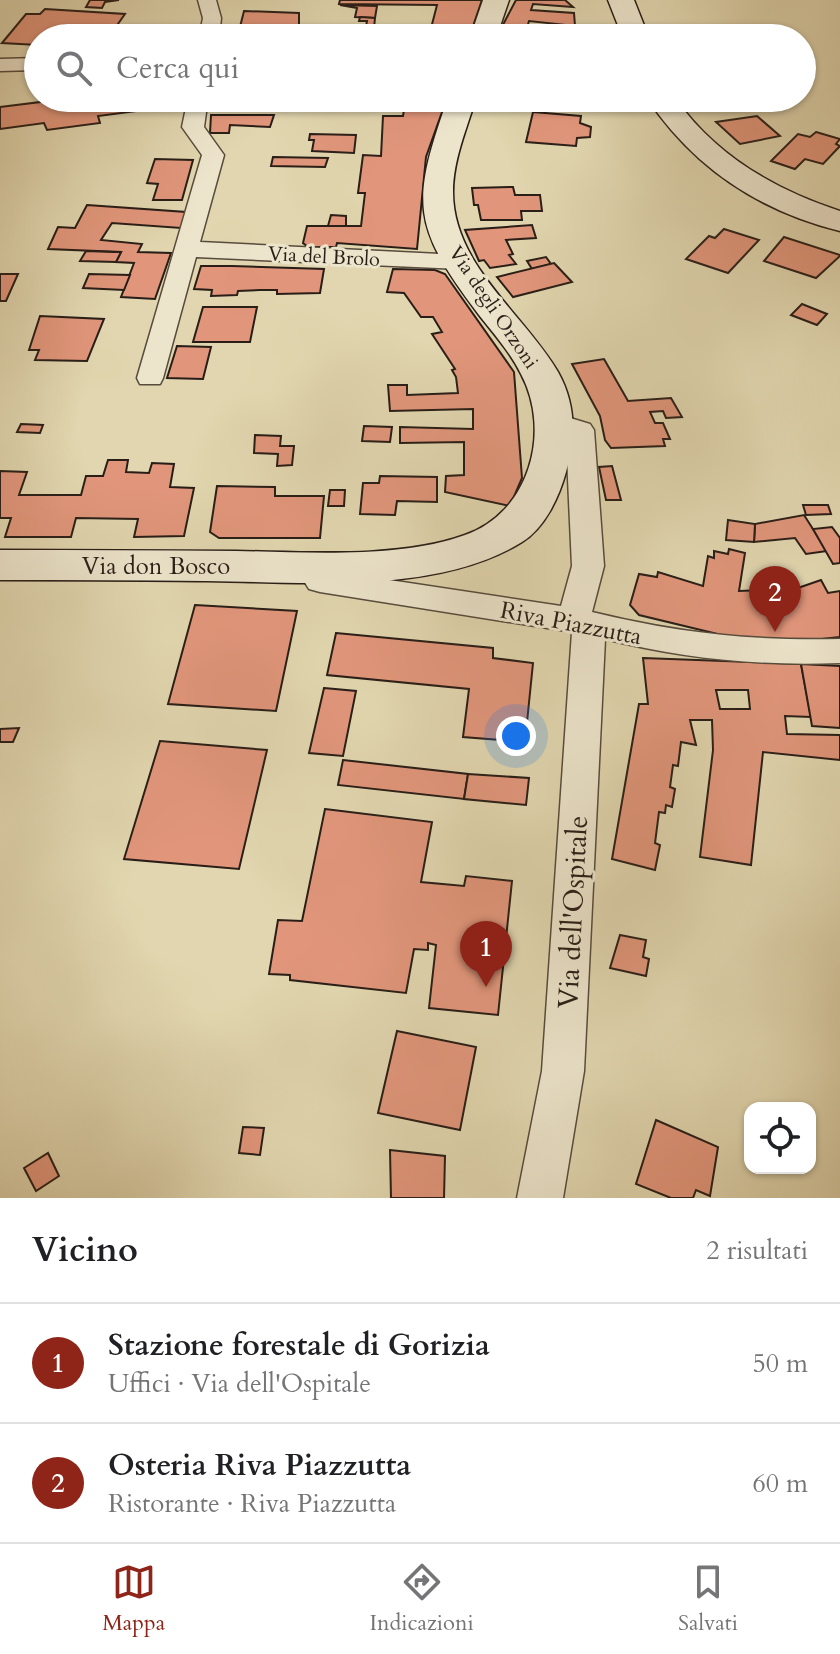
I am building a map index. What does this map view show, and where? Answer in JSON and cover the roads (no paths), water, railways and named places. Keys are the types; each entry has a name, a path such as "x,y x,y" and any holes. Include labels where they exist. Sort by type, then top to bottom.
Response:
{"street":[{"path":"207,0 211,24"},
{"path":"488,24 496,0"},
{"path":"621,0 630,24"},
{"path":"0,65 24,64"},
{"path":"150,378 213,155 193,127 196,112"},
{"name":"Via degli Orzoni","path":"457,112 448,138 437,192 440,226 460,262 540,374 557,423 580,430 588,566 582,622"},
{"path":"669,112 695,144 730,171 779,197 840,221"},
{"name":"Via del Brolo","path":"188,249 460,262"},
{"path":"311,567 459,553 508,531 529,510 544,486 557,423"},
{"name":"Via don Bosco","path":"0,565 311,567"},
{"name":"Riva Piazzutta","path":"311,567 320,581 582,622 668,643 764,653 840,651"},
{"name":"Via dell'Ospitale","path":"540,1198 563,1071 582,622"}],"place":[{"name":"Osteria Riva Piazzutta","path":"775,632"},
{"name":"Stazione forestale di Gorizia","path":"486,987"}]}
